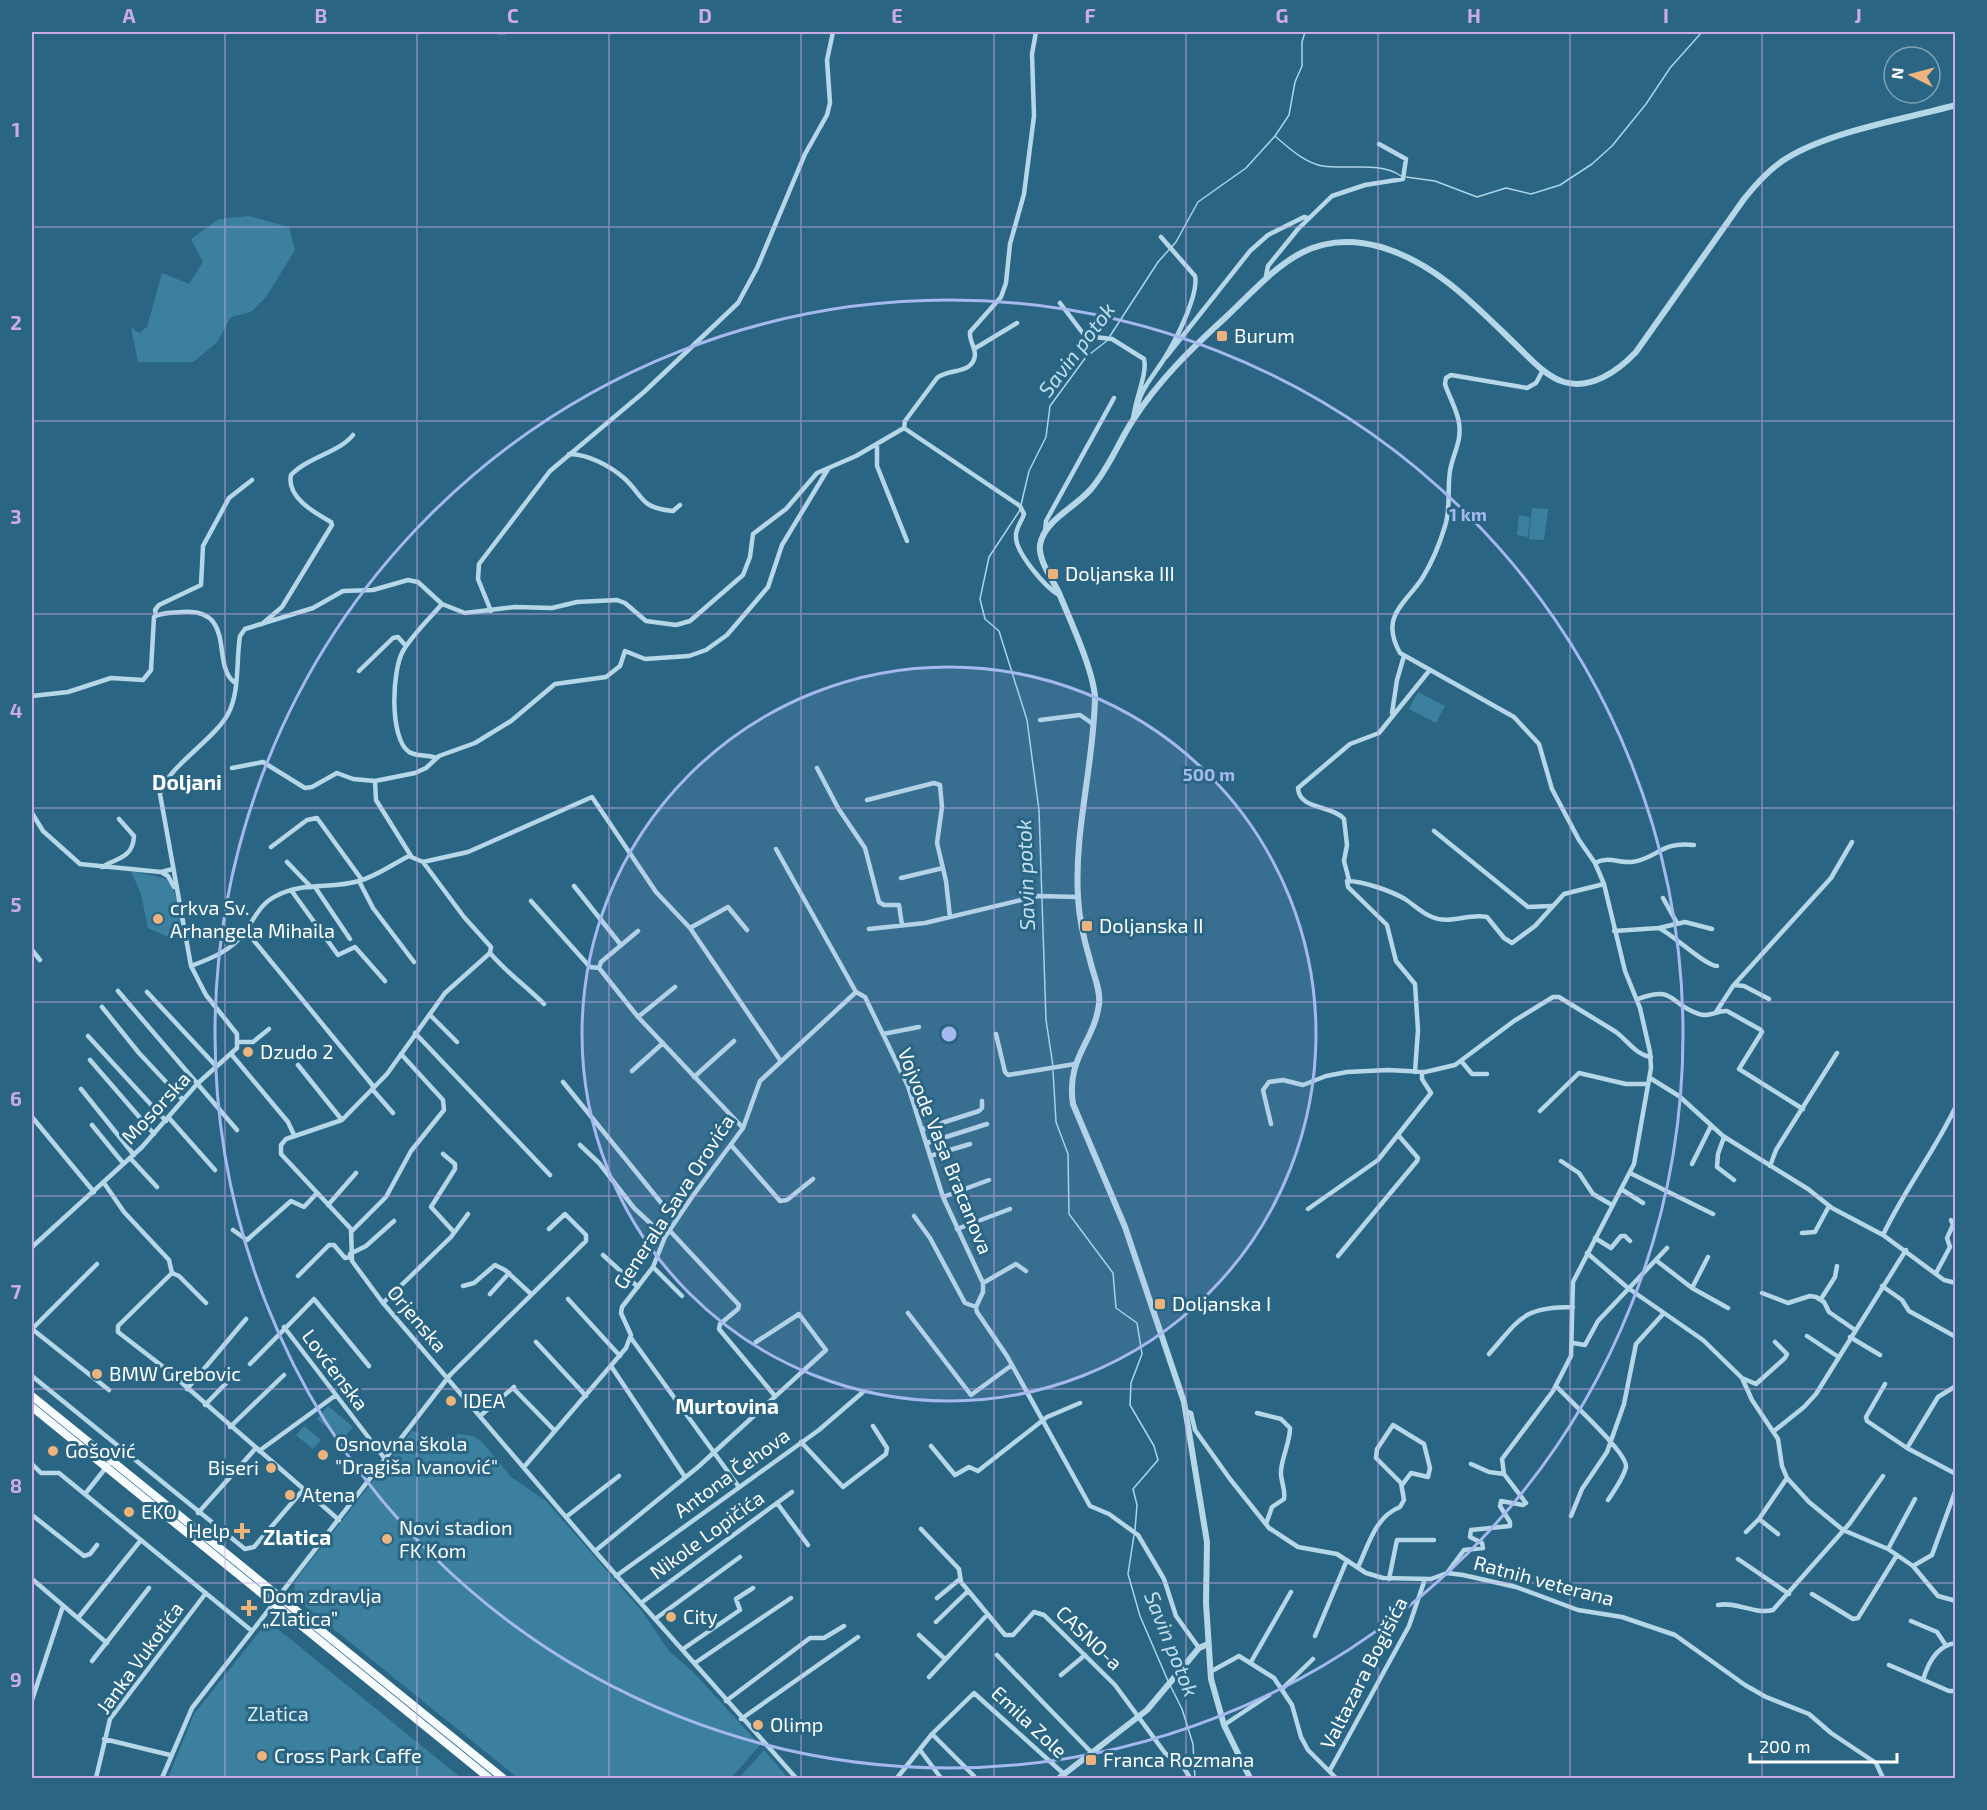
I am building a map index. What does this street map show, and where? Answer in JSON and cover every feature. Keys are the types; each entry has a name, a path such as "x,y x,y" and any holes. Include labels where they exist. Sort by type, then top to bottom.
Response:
{"main road":[{"path":"32,1396 109,1464 276,1600 489,1779"},
{"path":"32,1407 109,1464"},
{"path":"276,1600 503,1779"}],"street":[{"path":"498,32 505,32"},
{"path":"491,610 478,579 479,564 537,485 569,454 645,392 738,303 757,268 805,154 829,111 827,60 833,32"},
{"path":"904,428 905,421 937,378 942,374 967,368 975,357 970,332 996,304 1006,283 1010,244 1024,194 1034,116 1032,54 1036,32"},
{"path":"1045,532 1091,489 1133,420 1173,368 1266,276 1299,254 1328,245 1357,243 1382,247 1418,262 1446,279 1543,370 1561,381 1580,384 1604,377 1624,363 1642,344 1744,199 1764,176 1787,158 1856,131 1954,107"},
{"path":"1266,276 1268,266 1308,218 1332,196 1365,185 1401,181 1405,176 1405,158 1379,144"},
{"path":"1138,413 1142,395 1166,357 1250,251 1268,235 1304,217 1308,218"},
{"path":"1161,237 1195,276 1196,282 1188,308 1166,357"},
{"path":"1060,303 1085,336 1109,339 1146,361 1134,404 1133,420"},
{"path":"974,349 1017,323"},
{"path":"1447,1573 1464,1550 1483,1548 1482,1544 1469,1536 1471,1530 1510,1526 1500,1506 1501,1501 1523,1505 1526,1503 1504,1474 1501,1465 1503,1457 1556,1386 1571,1356 1573,1282 1630,1173 1636,1156 1651,1057 1638,999 1625,970 1614,931 1604,884 1595,863 1579,840 1552,789 1539,744 1528,729 1514,717 1404,656 1396,646 1393,629 1400,604 1422,579 1445,526 1450,508 1450,471 1459,449 1459,420 1445,384 1446,378 1451,375 1527,388 1536,383 1543,370"},
{"path":"1114,398 1046,521 1040,552 1094,687 1093,724 1078,897 1083,937 1099,992 1099,1004 1075,1064 1072,1085 1075,1111 1125,1227 1176,1372 1186,1411 1207,1542 1210,1672 1224,1725 1250,1779"},
{"path":"294,1135 288,1122 232,1055 238,1042 234,1029 206,995 191,966 176,889 168,830 160,799 162,786 169,775 188,760 225,719 232,702 240,636 248,627 314,608 343,591 376,589 408,580 418,582 442,604 465,613 515,607 552,608 577,602 617,600 625,603 645,621 668,625 684,623 743,575 750,557 751,540 755,532 786,509 817,473 877,444 904,428"},
{"path":"904,428 1021,508 1024,517 1016,533 1017,544 1032,568 1059,595"},
{"path":"262,624 286,601 332,525 331,522 306,507 291,483 291,474 313,457 349,440 353,435"},
{"path":"877,444 877,466 907,541"},
{"path":"569,454 588,455 624,478 645,503 673,511 680,505"},
{"path":"232,768 238,769 249,764 263,762 305,788 337,773 358,780 375,781 415,773 426,768 436,758 491,734 555,684 606,677 620,666 625,651 641,658 659,659 690,656 716,644 741,621 768,587 782,545 828,469"},
{"path":"32,696 68,692 111,678 139,682 146,679 151,670 152,623 156,615 155,610 159,605 201,585 204,567 203,546 229,498 252,480"},
{"path":"436,758 409,752 399,740 395,728 396,675 399,658 406,646 442,604"},
{"path":"156,615 186,612 202,613 209,618 221,642 229,676 234,682"},
{"path":"359,672 393,638 398,638 406,646"},
{"path":"1391,716 1404,656"},
{"path":"1415,1072 1419,1030 1415,984 1396,962 1387,925 1348,887 1349,880 1344,861 1347,845 1344,819 1336,812 1300,798 1298,788 1350,744 1379,733 1429,671"},
{"path":"1040,720 1080,715 1093,724"},
{"path":"818,768 838,808 865,848 879,902 884,905 900,906 902,925"},
{"path":"352,1231 280,1152 282,1142 294,1135 342,1120 401,1054 449,989 490,953 491,947 464,917 423,862 411,856 376,800 375,781"},
{"path":"867,800 938,783 942,802 937,841 950,917"},
{"path":"423,862 483,846 516,829 592,797 656,892 690,928 780,1060"},
{"path":"32,813 43,831 80,864 161,872 173,870"},
{"path":"271,848 308,820 317,818 361,881 373,908 414,962"},
{"path":"102,867 127,856 134,842 134,836 119,819"},
{"path":"1434,831 1528,907 1551,906"},
{"path":"1716,1012 1732,986 1831,878 1852,842"},
{"path":"1595,863 1608,859 1633,861 1652,855 1669,845 1694,845"},
{"name":"Vojvode Vasa Bracanova","path":"777,849 856,992 864,995 908,1086 943,1197 983,1283 983,1292 976,1307"},
{"path":"191,966 222,954 246,931 266,902 291,890 361,881 411,856"},
{"path":"286,862 313,887 350,939"},
{"path":"901,878 943,868"},
{"path":"161,872 168,876 176,889"},
{"path":"1349,880 1397,895 1440,920 1450,921 1463,916 1487,917 1504,938 1512,943 1535,926 1564,894 1604,884"},
{"path":"574,886 621,945"},
{"path":"291,890 338,954 355,947 385,981"},
{"path":"869,929 950,917 1038,896 1078,897"},
{"path":"1663,898 1677,923"},
{"path":"531,901 590,967 599,969 638,1017 742,1128"},
{"path":"690,928 728,906 747,930"},
{"path":"1614,931 1659,928 1677,923 1712,928"},
{"path":"1659,928 1684,944 1707,964 1717,966"},
{"path":"246,931 393,1113"},
{"path":"599,969 599,963 638,931"},
{"path":"32,950 40,960"},
{"path":"490,953 509,975 518,978 544,1004"},
{"path":"1732,986 1743,986 1769,999"},
{"path":"638,1017 675,987"},
{"path":"118,991 237,1130"},
{"path":"147,992 216,1066"},
{"name":"Generala Sava Orovića","path":"631,1338 622,1309 653,1267 665,1237 717,1160 742,1128 758,1085 780,1060 856,992"},
{"path":"1638,999 1660,992 1701,1015 1727,1011 1762,1031 1739,1069 1803,1109"},
{"path":"1271,1124 1263,1090 1266,1084 1274,1080 1303,1085 1326,1076 1347,1072 1388,1070 1422,1072 1462,1062 1514,1021 1548,998 1556,996 1616,1032 1639,1053 1651,1057"},
{"path":"102,1007 139,1053 183,1100"},
{"path":"430,1015 457,1042"},
{"path":"883,1034 919,1027"},
{"path":"238,1042 253,1042 269,1029"},
{"path":"415,1033 550,1175"},
{"path":"996,1034 1005,1072 1008,1075 1075,1064"},
{"path":"88,1036 215,1170"},
{"path":"694,1077 734,1041"},
{"path":"632,1071 663,1043"},
{"path":"1770,1166 1776,1150 1836,1053"},
{"path":"351,1256 352,1231 386,1197 411,1151 444,1110 443,1100 401,1054"},
{"name":"Mosorska","path":"32,1247 104,1183 154,1134 197,1084 232,1055"},
{"path":"90,1060 154,1134"},
{"path":"1462,1062 1472,1074 1487,1074"},
{"path":"298,1065 342,1120"},
{"path":"1308,1209 1378,1160 1399,1136 1431,1093 1421,1077 1422,1072"},
{"path":"1540,1111 1579,1072 1626,1084 1649,1081 1678,1096 1724,1137 1808,1190 1829,1206 1883,1235 1947,1282 1956,1282"},
{"path":"564,1082 676,1221"},
{"path":"81,1089 157,1187"},
{"path":"923,1130 979,1111 982,1108 982,1101"},
{"path":"1883,1235 1920,1166 1944,1132 1956,1106"},
{"path":"32,1116 94,1192"},
{"path":"927,1143 987,1124"},
{"path":"92,1125 123,1163"},
{"path":"1692,1164 1711,1126"},
{"path":"1338,1256 1417,1161 1418,1158 1399,1136"},
{"path":"1724,1137 1718,1154 1717,1167 1734,1180"},
{"path":"930,1156 970,1144"},
{"path":"580,1145 599,1163 634,1208 665,1237"},
{"path":"731,1145 780,1201 787,1200 813,1179"},
{"path":"443,1154 455,1164 455,1169 431,1207 453,1231"},
{"path":"1561,1161 1579,1173 1593,1194 1612,1205"},
{"path":"328,1205 356,1173"},
{"path":"1630,1173 1713,1214"},
{"path":"943,1197 989,1180"},
{"path":"104,1183 124,1212 169,1260 172,1273"},
{"path":"1621,1189 1643,1203"},
{"path":"233,1230 247,1240 289,1202 294,1201 304,1207 317,1193"},
{"path":"1802,1233 1815,1232 1819,1229 1829,1206"},
{"path":"957,1228 1010,1209"},
{"path":"383,1303 468,1214"},
{"path":"162,1779 170,1755 192,1708 447,1380 586,1240 586,1235 565,1214 549,1228"},
{"path":"914,1216 930,1238 965,1303 976,1307 1012,1365 1090,1506 1109,1514 1136,1533 1164,1579 1176,1616 1199,1648"},
{"path":"1936,1273 1950,1247 1947,1238 1953,1225 1951,1220"},
{"path":"298,1276 329,1245 333,1245 345,1258 351,1256 394,1221"},
{"path":"670,1231 739,1305 738,1309 720,1324 719,1329 775,1396"},
{"path":"1595,1238 1611,1248 1621,1236 1625,1236 1630,1241"},
{"path":"1573,1343 1585,1345 1598,1321 1667,1248"},
{"path":"1774,1431 1804,1407 1816,1394 1837,1356 1906,1250"},
{"path":"1587,1253 1628,1288 1703,1340 1742,1378 1756,1384 1785,1358 1787,1354 1775,1342"},
{"path":"603,1255 638,1287"},
{"name":"Orjenska","path":"351,1256 383,1303 447,1380 616,1576 683,1649 741,1719 796,1779"},
{"path":"1692,1288 1708,1257"},
{"path":"1657,1261 1692,1288 1728,1308"},
{"path":"97,1264 32,1329 109,1390"},
{"path":"983,1283 1016,1264 1026,1271"},
{"path":"463,1286 474,1283 493,1265 509,1273 531,1294"},
{"path":"1821,1299 1835,1277 1837,1266"},
{"path":"653,1267 682,1296"},
{"path":"172,1273 179,1276 206,1303"},
{"path":"172,1273 117,1329 339,1520"},
{"path":"490,1294 509,1273"},
{"path":"1882,1286 1902,1300 1909,1311 1956,1337"},
{"path":"1762,1293 1788,1303 1810,1296 1821,1299 1829,1312 1855,1329"},
{"path":"250,1364 284,1327 312,1300 316,1299 369,1366"},
{"path":"568,1299 620,1356"},
{"path":"1489,1354 1515,1323 1529,1312 1573,1308"},
{"path":"908,1313 971,1395 1012,1365"},
{"path":"595,1551 713,1453 824,1354 826,1348 799,1314 756,1342"},
{"path":"1571,1516 1582,1490 1607,1452 1624,1404 1634,1349 1663,1314"},
{"path":"187,1389 246,1319"},
{"name":"Lovćenska","path":"284,1327 385,1459"},
{"path":"1807,1336 1837,1356"},
{"path":"1850,1337 1880,1355"},
{"path":"524,1467 620,1356 631,1338 739,1487"},
{"path":"536,1342 586,1396"},
{"path":"611,1366 685,1477"},
{"path":"206,1405 234,1375"},
{"path":"231,1427 284,1375"},
{"path":"32,1376 120,1450 242,1547 250,1550 303,1490"},
{"path":"1742,1378 1752,1400 1774,1431 1788,1478 1809,1502 1843,1530 1888,1548 1913,1566 1938,1596 1956,1601"},
{"path":"1885,1384 1866,1419 1907,1448 1956,1474"},
{"path":"1556,1386 1620,1451 1626,1465 1608,1500"},
{"path":"1907,1448 1938,1397 1956,1386"},
{"path":"480,1416 514,1387 555,1431"},
{"name":"Antona Čehova","path":"616,1576 801,1442 863,1392"},
{"path":"198,1513 257,1450 336,1395"},
{"path":"931,1446 955,1475 969,1467 978,1471 1043,1420 1080,1403"},
{"name":"Ratnih veterana","path":"1186,1411 1191,1413 1196,1430 1266,1524 1274,1533 1298,1547 1337,1554 1374,1575 1389,1579 1425,1579 1441,1577 1447,1573 1516,1587 1571,1608 1622,1617 1675,1635 1745,1685 1766,1697 1809,1714 1831,1733 1876,1763 1883,1779"},
{"path":"1257,1413 1281,1419 1290,1428 1287,1454 1281,1471 1285,1486 1284,1499 1272,1507 1266,1524"},
{"path":"1358,1567 1379,1522 1391,1510 1403,1503 1402,1485 1376,1458 1377,1449 1394,1425 1424,1444 1430,1468 1428,1477 1412,1473 1402,1485"},
{"path":"801,1442 843,1487 886,1454 887,1448 873,1426"},
{"path":"85,1494 120,1450"},
{"path":"32,1464 41,1473 57,1472 252,1631"},
{"path":"1471,1464 1489,1472 1504,1474"},
{"path":"566,1517 619,1476"},
{"path":"1718,1605 1736,1604 1769,1612 1789,1594 1843,1530 1883,1476"},
{"path":"1746,1532 1759,1519 1788,1478"},
{"path":"1913,1566 1932,1555 1956,1489"},
{"name":"Nikole Lopičića","path":"641,1603 792,1492"},
{"path":"1888,1548 1915,1499"},
{"path":"777,1503 808,1545"},
{"path":"32,1515 84,1556 90,1554 97,1545"},
{"path":"1759,1519 1778,1534"},
{"name":"CASNO-a","path":"921,1530 959,1569 960,1579 968,1591 1005,1635 1010,1636 1032,1614 1039,1612 1115,1685 1165,1753 1184,1768 1190,1779"},
{"path":"1389,1579 1397,1540 1401,1538 1434,1540"},
{"path":"78,1618 141,1540"},
{"path":"1812,1594 1852,1619 1858,1618 1897,1555"},
{"path":"655,1618 740,1557"},
{"path":"1738,1559 1789,1594"},
{"path":"1315,1636 1347,1560"},
{"path":"32,1579 106,1643"},
{"path":"937,1598 960,1579"},
{"name":"Valtazara Bogišića","path":"1336,1779 1330,1770 1409,1626 1425,1579"},
{"path":"92,1661 149,1588"},
{"path":"683,1649 740,1610 736,1599 753,1588"},
{"path":"936,1622 968,1591"},
{"name":"Janka Vukotića","path":"96,1779 110,1719 206,1593"},
{"path":"1251,1662 1291,1593"},
{"path":"695,1663 791,1598"},
{"path":"32,1700 63,1606"},
{"path":"929,1677 987,1615"},
{"path":"1911,1621 1937,1632 1945,1644"},
{"path":"726,1701 810,1638 824,1638 844,1626"},
{"path":"919,1635 945,1659"},
{"path":"741,1719 858,1637"},
{"path":"1923,1680 1933,1658 1945,1644 1956,1643"},
{"path":"1061,1776 1140,1716 1199,1648 1208,1644"},
{"path":"997,1655 1092,1752"},
{"path":"1061,1675 1085,1655"},
{"path":"1210,1672 1242,1656 1270,1674 1292,1705 1301,1737 1308,1750 1330,1770"},
{"path":"1282,1689 1313,1659"},
{"path":"1889,1665 1956,1691"},
{"name":"Emila Zole","path":"932,1734 974,1693 1061,1776"},
{"path":"1224,1725 1269,1695"},
{"path":"899,1778 932,1734 974,1776"},
{"path":"104,1739 170,1755"},
{"path":"920,1750 942,1779"}],"green space":[{"path":"249,216 289,227 295,250 266,297 251,312 231,317 217,342 193,362 138,362 131,327 139,333 147,327 162,273 189,284 203,262 191,239 219,219"},
{"path":"1532,508 1548,509 1544,540 1529,539"},
{"path":"1519,515 1530,517 1528,537 1517,535"},
{"path":"1418,692 1445,706 1436,723 1409,709"},
{"path":"131,871 168,879 179,907 182,923 180,936 168,937 148,928 141,894"},
{"path":"328,1406 353,1427 342,1440 317,1419"},
{"path":"304,1426 321,1440 313,1449 296,1435"},
{"path":"412,1431 417,1432 429,1443 459,1434 473,1436 481,1441 511,1477 546,1501 641,1610 669,1651 693,1672 760,1745 731,1778 518,1778 294,1597 295,1581"},
{"name":"Zlatica","path":"268,1621 461,1778 168,1778 194,1714"},
{"path":"764,1750 788,1778 739,1778"}],"waterway":[{"name":"Savin potok","path":"1110,336 1158,262 1176,242 1198,202 1246,168 1275,136 1289,115 1295,82 1302,66 1302,42 1305,32"},
{"path":"1406,177 1435,181 1477,197 1506,188 1531,194 1560,185 1592,164 1612,146 1646,104 1670,68 1702,32"},
{"path":"1276,137 1316,164 1332,167 1374,167 1393,171 1401,176"},
{"name":"Savin potok","path":"1021,505 1029,471 1046,437 1050,406 1086,357 1108,340"},
{"name":"Savin potok","path":"1020,510 989,557 980,599 985,619 999,631 1027,720 1039,810 1046,1020 1053,1066"},
{"name":"Savin potok","path":"1053,1071 1056,1122 1068,1154 1069,1214 1113,1273 1116,1308 1137,1323 1142,1354 1131,1383 1130,1405 1154,1446 1158,1460 1133,1489 1137,1505 1135,1530"},
{"name":"Savin potok","path":"1134,1535 1128,1574 1140,1616 1168,1681"},
{"name":"Savin potok","path":"1170,1685 1182,1709 1193,1744 1195,1778"}],"place":[{"name":"Burum","path":"1222,336"},
{"name":"Doljanska III","path":"1053,574"},
{"name":"crkva Sv. Arhangela Mihaila","path":"158,919"},
{"name":"Doljanska II","path":"1087,926"},
{"name":"Dzudo 2","path":"248,1052"},
{"name":"Doljanska I","path":"1160,1304"},
{"name":"BMW Grebovic","path":"97,1374"},
{"name":"IDEA","path":"451,1401"},
{"name":"Gošović","path":"53,1451"},
{"name":"Osnovna škola \"Dragiša Ivanović\"","path":"323,1455"},
{"name":"Biseri","path":"271,1468"},
{"name":"Atena","path":"290,1495"},
{"name":"EKO","path":"129,1512"},
{"name":"Help","path":"242,1531"},
{"name":"Novi stadion FK Kom","path":"387,1539"},
{"name":"Dom zdravlja „Zlatica”","path":"249,1608"},
{"name":"City","path":"671,1617"},
{"name":"Olimp","path":"758,1725"},
{"name":"Cross Park Caffe","path":"262,1756"},
{"name":"Franca Rozmana","path":"1091,1760"}],"district":[{"name":"Doljani","path":"187,783"},
{"name":"Murtovina","path":"727,1407"},
{"name":"Zlatica","path":"297,1538"}]}
